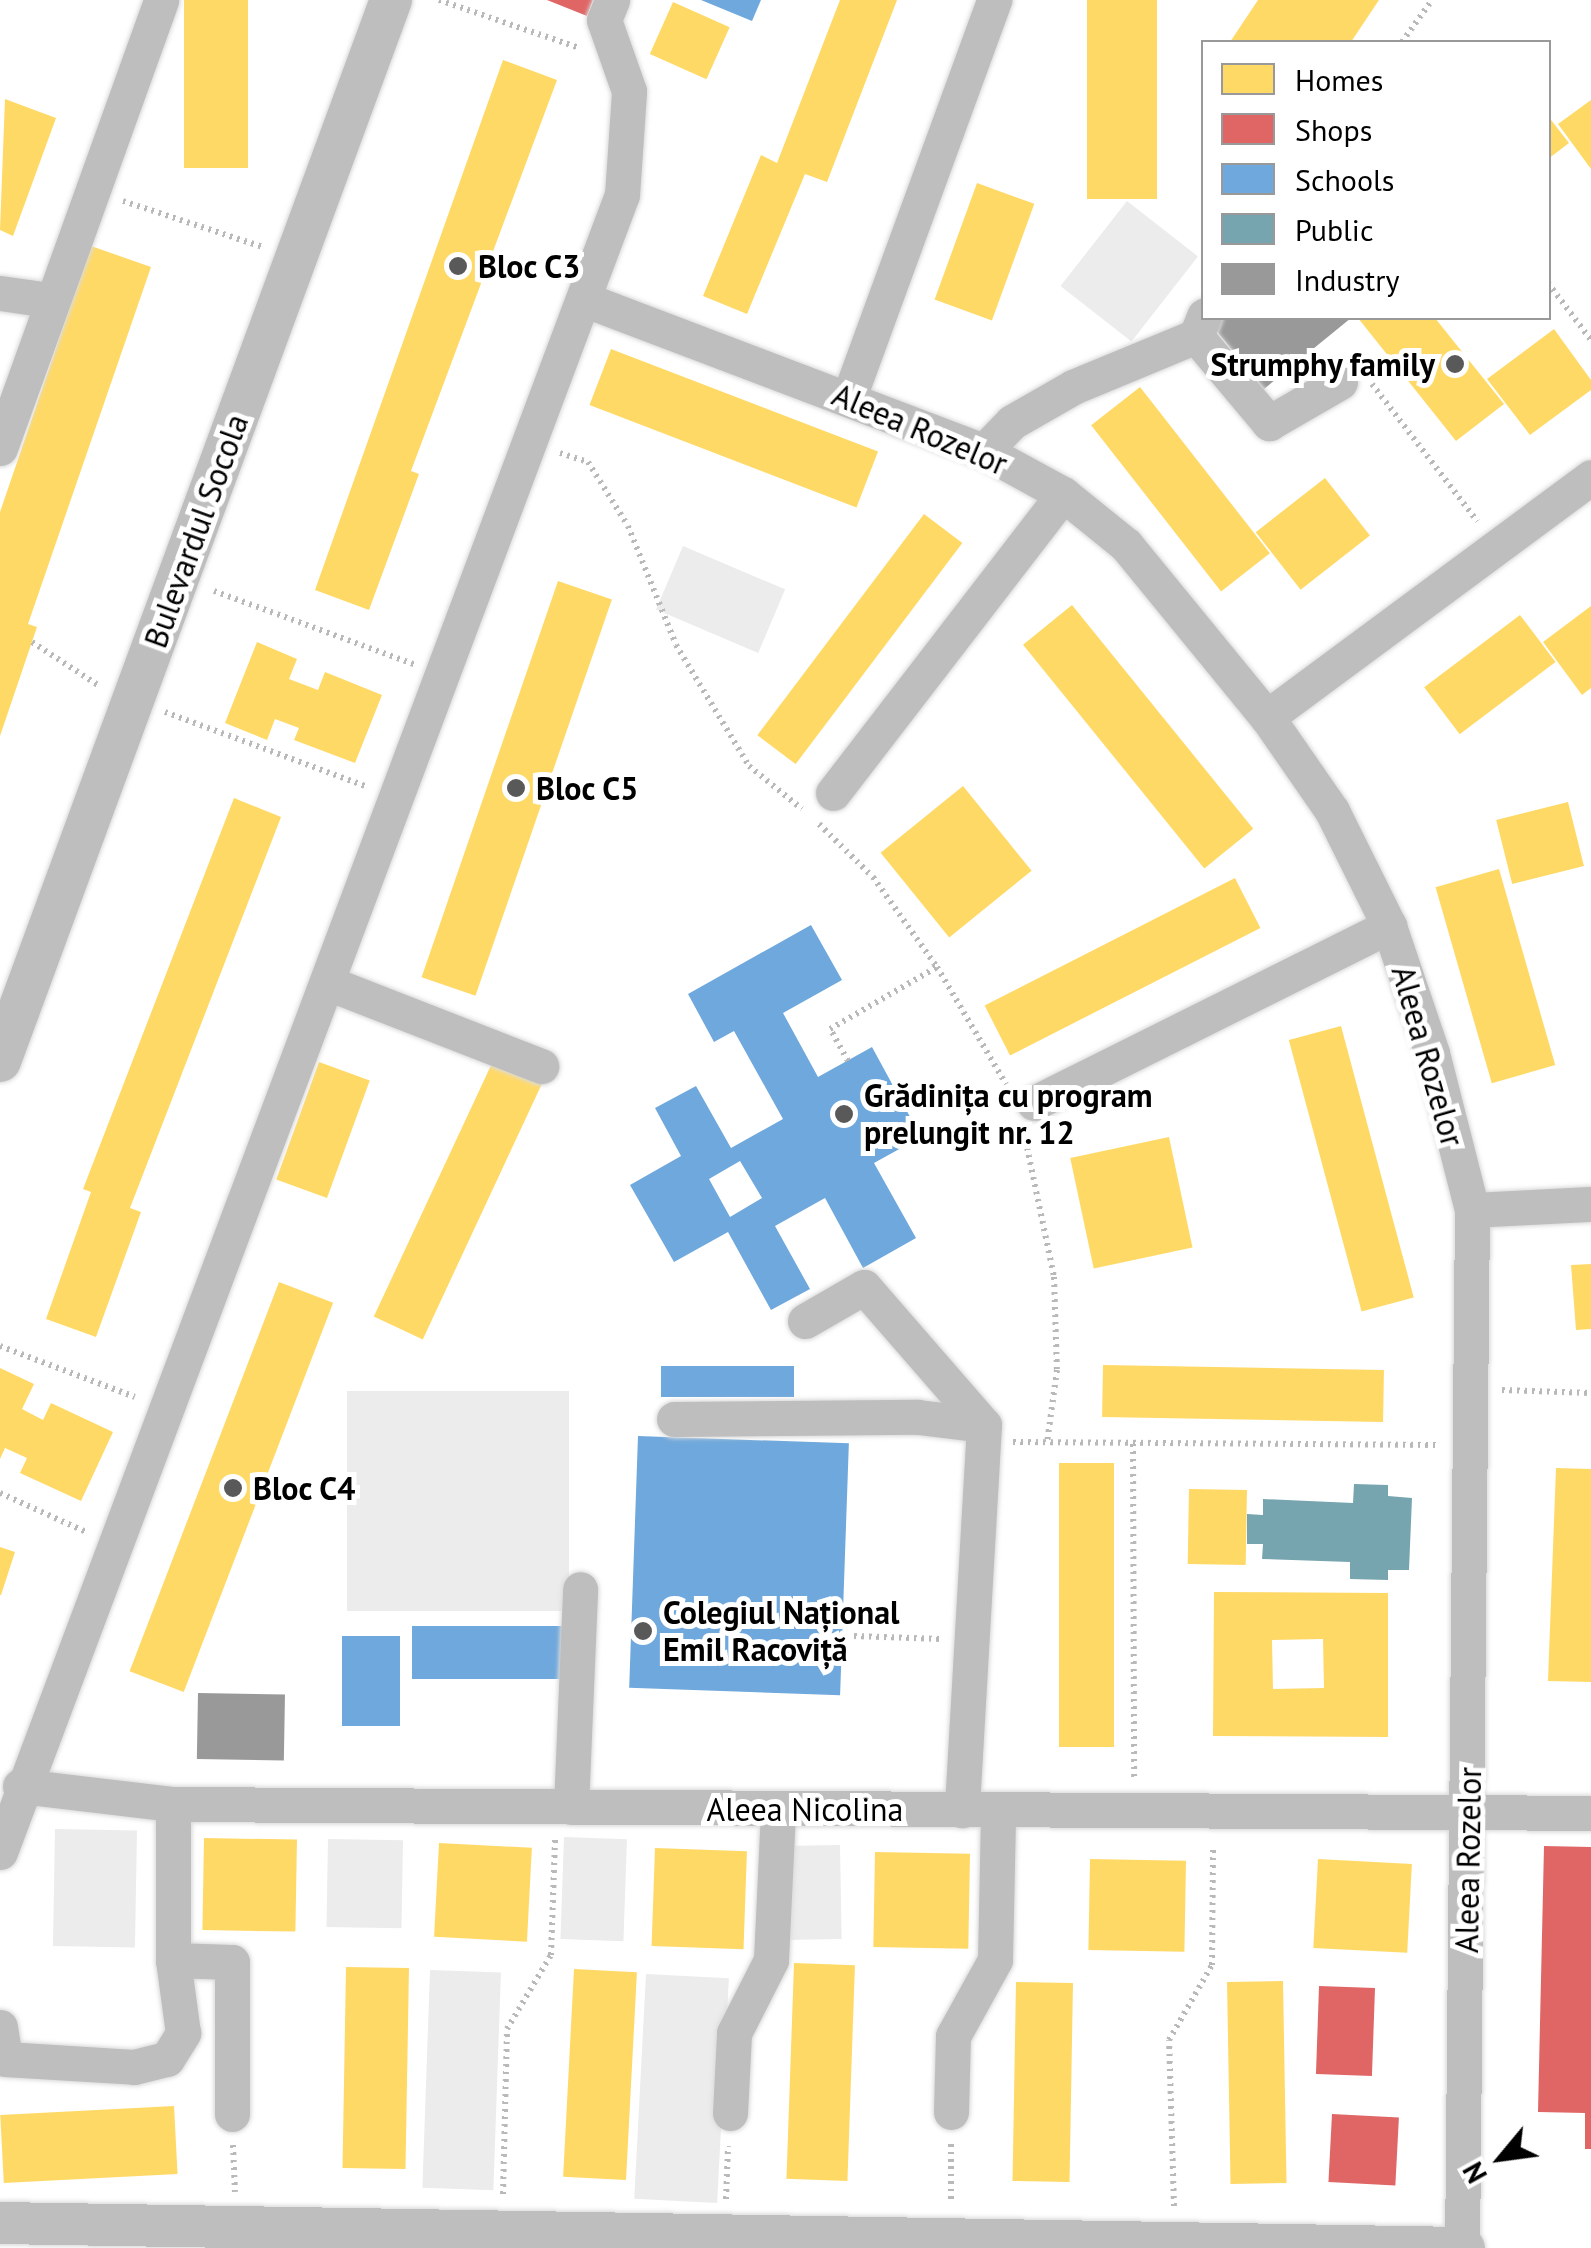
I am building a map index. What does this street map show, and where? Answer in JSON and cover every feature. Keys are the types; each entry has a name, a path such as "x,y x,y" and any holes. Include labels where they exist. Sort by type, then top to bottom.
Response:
{"main road":[{"name":"Bulevardul Socola","path":"0,1061 391,0"},
{"path":"0,2223 724,2240 1463,2248"}],"street":[{"path":"0,448 88,189 160,0"},
{"path":"0,1852 20,1786 119,1547 622,195 629,92 604,20 612,0"},
{"path":"848,397 994,0"},
{"path":"0,293 49,300"},
{"name":"Aleea Rozelor","path":"586,300 984,451 1063,494 1126,545 1268,718 1332,812 1389,926 1432,1053 1472,1210 1474,1389 1463,2248"},
{"path":"984,451 1012,422 1073,387 1200,326 1269,424 1340,382"},
{"path":"1268,718 1591,477"},
{"path":"833,793 1063,494"},
{"path":"1021,1104 1389,926"},
{"path":"328,984 541,1066"},
{"path":"1472,1210 1591,1204"},
{"path":"805,1320 864,1287 984,1433 962,1810"},
{"path":"674,1419 918,1417 984,1433"},
{"path":"564,1807 580,1589"},
{"name":"Aleea Nicolina","path":"20,1786 173,1804 1591,1813"},
{"path":"2,2043 134,2067 167,2059 183,2033 174,1960 173,1804"},
{"path":"730,2113 734,2033 770,1960 778,1809"},
{"path":"951,2112 953,2036 995,1960 998,1810"},
{"path":"174,1960 232,1962 232,2114"}],"path":[{"path":"439,0 591,52 613,46"},
{"path":"1403,40 1432,0"},
{"path":"88,189 296,258"},
{"path":"1551,288 1591,340"},
{"path":"1340,382 1360,367 1497,547"},
{"path":"532,443 588,462 628,526 676,645 749,766 873,877 937,966 1021,1104 1054,1276 1057,1370 1048,1443"},
{"path":"179,579 443,675"},
{"path":"32,642 76,676 396,798"},
{"path":"848,1061 830,1029 937,966"},
{"path":"0,1346 169,1410"},
{"path":"1474,1389 1591,1394"},
{"path":"984,1433 1048,1443 1472,1445"},
{"path":"1133,1444 1134,1812"},
{"path":"0,1494 119,1547"},
{"path":"854,1636 972,1640"},
{"path":"502,2236 507,2029 550,1954 564,1807"},
{"path":"1176,2247 1168,2040 1212,1965 1214,1812"},
{"path":"951,2112 952,2243"},
{"path":"724,2240 730,2113"},
{"path":"232,2114 236,2228"}],"shaded area":[{"path":"1127,201 1198,256 1131,342 1061,286"},
{"path":"683,546 785,589 758,653 656,610"},
{"path":"347,1391 569,1391 569,1611 347,1611"},
{"path":"55,1829 137,1830 135,1947 53,1946"},
{"path":"564,1837 627,1839 623,1941 560,1939"},
{"path":"328,1839 403,1840 401,1928 326,1927"},
{"path":"840,1845 842,1939 785,1940 783,1846"},
{"path":"430,1970 501,1972 493,2190 422,2188"},
{"path":"646,1974 729,1978 717,2203 634,2199"}],"building: Homes":[{"path":"184,0 248,0 248,168 184,168"},
{"path":"840,0 897,0 827,182 805,174 747,314 703,296 761,155 777,163"},
{"path":"1087,0 1157,0 1157,199 1087,199"},
{"path":"1258,0 1379,0 1352,40 1231,40"},
{"path":"673,2 730,27 706,79 650,54"},
{"name":"Bloc C3","path":"503,60 557,80 411,471 419,474 369,610 315,590"},
{"path":"5,99 56,118 13,236 0,230"},
{"path":"1591,100 1591,169 1558,124"},
{"path":"1551,120 1569,143 1551,157"},
{"path":"977,183 1034,204 992,320 935,300"},
{"path":"91,246 151,267 28,624 37,627 0,736 0,512"},
{"path":"1360,320 1437,320 1504,404 1456,441"},
{"path":"1554,329 1591,380 1591,390 1530,435 1487,379"},
{"path":"611,349 878,451 857,508 589,405"},
{"path":"1140,387 1270,553 1221,591 1091,425"},
{"path":"1325,478 1370,536 1301,590 1256,532"},
{"path":"924,514 962,543 796,764 757,735"},
{"name":"Bloc C5","path":"558,581 612,600 475,996 422,977"},
{"path":"1072,605 1253,829 1204,868 1023,645"},
{"path":"1591,606 1591,688 1582,695 1543,642"},
{"path":"1520,615 1556,662 1460,734 1424,687"},
{"path":"257,642 297,659 289,679 318,690 325,672 382,695 355,763 294,740 299,728 275,719 267,740 225,723"},
{"path":"963,786 1032,871 949,937 881,853"},
{"path":"234,798 281,817 130,1208 141,1212 96,1337 46,1319 91,1192 83,1189"},
{"path":"1568,802 1584,866 1512,884 1496,820"},
{"path":"1499,869 1555,1065 1492,1083 1436,887"},
{"path":"1235,878 1260,928 1010,1055 985,1006"},
{"path":"1341,1026 1414,1297 1362,1311 1289,1040"},
{"path":"493,1061 542,1084 423,1339 374,1317"},
{"path":"319,1062 370,1080 327,1198 276,1179"},
{"path":"1169,1137 1192,1248 1094,1269 1070,1158"},
{"path":"1591,1264 1591,1329 1576,1330 1571,1265"},
{"name":"Bloc C4","path":"279,1282 333,1303 184,1692 130,1671"},
{"path":"1103,1365 1384,1370 1383,1422 1102,1417"},
{"path":"0,1368 34,1384 22,1409 43,1420 51,1403 113,1432 81,1501 20,1473 27,1458 5,1448 0,1459"},
{"path":"1059,1463 1114,1463 1114,1747 1059,1747"},
{"path":"1556,1468 1591,1469 1591,1682 1548,1681"},
{"path":"1189,1489 1247,1490 1246,1565 1188,1564"},
{"path":"0,1547 15,1552 1,1595 0,1595"},
{"path":"1214,1592 1388,1593 1388,1737 1213,1736","holes":["1323,1639 1324,1688 1273,1689 1272,1640"]},
{"path":"204,1838 297,1840 295,1932 202,1930"},
{"path":"439,1843 532,1848 527,1942 434,1937"},
{"path":"655,1848 747,1851 744,1949 652,1946"},
{"path":"875,1852 970,1854 968,1949 873,1947"},
{"path":"1090,1859 1186,1861 1184,1952 1088,1950"},
{"path":"1318,1859 1412,1864 1407,1953 1313,1948"},
{"path":"794,1963 855,1965 847,2181 786,2179"},
{"path":"346,1967 409,1968 405,2169 342,2168"},
{"path":"574,1969 637,1972 626,2180 563,2177"},
{"path":"1283,1981 1287,2183 1231,2184 1227,1982"},
{"path":"1016,1982 1073,1983 1070,2182 1013,2181"},
{"path":"174,2106 178,2174 4,2183 0,2115"}],"building: Shops":[{"path":"547,0 593,0 587,16"},
{"path":"1544,1846 1591,1847 1591,2149 1585,2149 1585,2113 1538,2112"},
{"path":"1319,1986 1375,1988 1372,2076 1316,2074"},
{"path":"1332,2114 1399,2118 1395,2185 1328,2182"}],"building: Schools":[{"path":"701,0 761,0 752,21"},
{"name":"Grădinița cu program prelungit nr. 12","path":"811,925 842,980 783,1013 818,1077 872,1047 921,1137 874,1163 916,1238 863,1268 825,1198 775,1226 810,1289 771,1310 728,1232 674,1262 630,1185 681,1156 655,1108 696,1086 731,1148 783,1119 734,1031 714,1042 688,994","holes":["740,1161 762,1198 730,1217 709,1179"]},
{"path":"661,1366 794,1366 794,1397 661,1397"},
{"name":"Colegiul Național Emil Racoviță","path":"638,1436 849,1443 840,1695 629,1688"},
{"path":"412,1626 568,1626 568,1679 412,1679"},
{"path":"342,1636 400,1636 400,1726 342,1726"}],"building: Public":[{"path":"1354,1484 1388,1485 1388,1496 1412,1498 1409,1570 1388,1570 1388,1580 1350,1579 1350,1562 1262,1559 1263,1544 1247,1544 1247,1514 1263,1515 1263,1499 1353,1503"}],"building: Industry":[{"path":"1212,320 1349,320 1264,389 1209,322"},
{"path":"198,1693 285,1695 284,1761 197,1759"}],"place":[{"name":"Bloc C3","path":"458,266"},
{"name":"Strumphy family","path":"1455,364"},
{"name":"Bloc C5","path":"516,788"},
{"name":"Grădinița cu program prelungit nr. 12","path":"844,1114"},
{"name":"Bloc C4","path":"233,1488"},
{"name":"Colegiul Național Emil Racoviță","path":"643,1631"}]}
